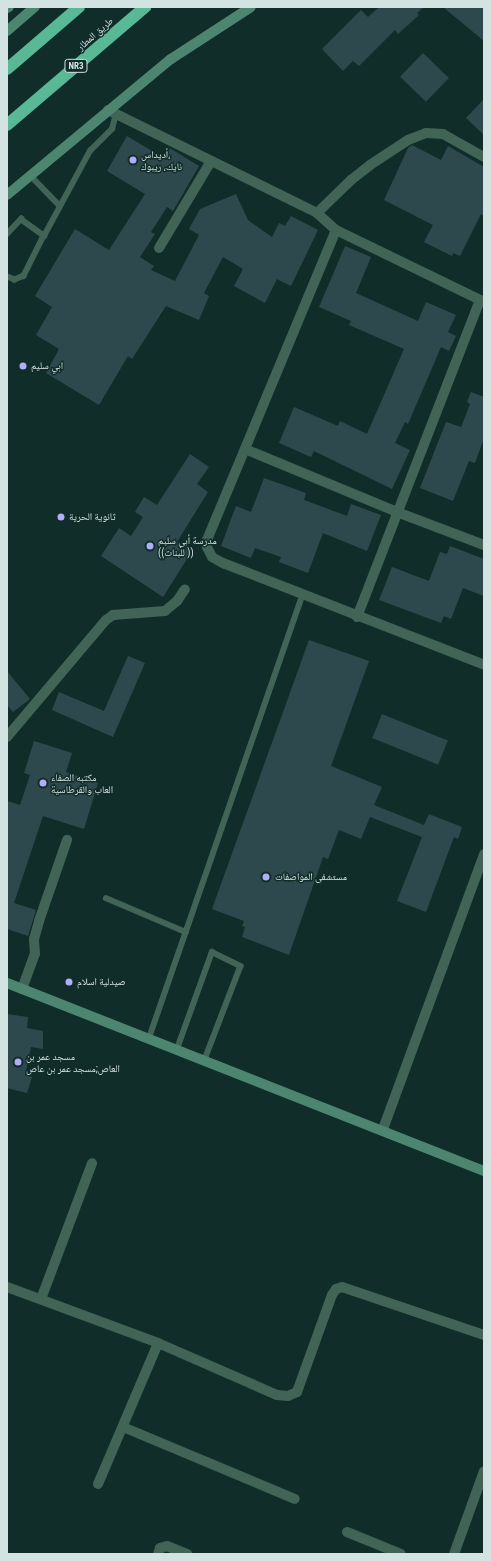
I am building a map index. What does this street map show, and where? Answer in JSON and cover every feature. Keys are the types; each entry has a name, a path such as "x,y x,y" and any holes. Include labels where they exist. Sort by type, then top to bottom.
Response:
{"highway":[{"path":"7,69 79,7"},
{"name":"طريق المطار","path":"7,125 145,7"}],"street":[{"path":"7,31 36,7"},
{"path":"7,195 30,175 112,112 171,59 251,7"},
{"path":"112,112 317,213 336,230 482,301 397,512 357,617"},
{"path":"317,213 351,180 376,161 408,140 426,133 443,134 484,157"},
{"path":"159,248 211,161"},
{"path":"336,230 207,540 207,547 212,557 223,563 357,617 484,665"},
{"path":"245,449 397,512 484,545"},
{"path":"7,737 106,620 113,615 165,611 177,602 185,589"},
{"path":"22,989 35,954 34,939 39,921 67,840"},
{"path":"383,1129 484,854"},
{"path":"7,983 383,1129 484,1171"},
{"path":"41,1299 92,1163"},
{"path":"7,1287 158,1343 277,1395 288,1396 297,1392 332,1295 336,1289 342,1287 484,1336"},
{"path":"98,1484 158,1343"},
{"path":"123,1427 296,1499"},
{"path":"454,1554 484,1471"},
{"path":"347,1532 401,1554"},
{"path":"158,1554 160,1548 167,1546 187,1554"}],"lane":[{"path":"7,276 15,280 24,276 90,151 112,129 112,112"},
{"path":"30,175 60,206"},
{"path":"7,234 21,219 44,236"},
{"path":"149,1038 302,595"},
{"path":"106,898 186,932"},
{"path":"177,1049 212,952 241,966 205,1060"}],"building":[{"path":"379,7 424,7 417,13 419,15 398,34 395,30 359,66 353,61 343,71 322,49 361,10 368,17"},
{"path":"443,7 484,7 484,41"},
{"path":"423,53 449,78 426,102 400,77"},
{"path":"484,99 484,135 466,118"},
{"path":"127,136 162,157 168,147 199,166 173,211 167,207 151,232 155,234 140,257 154,266 151,270 175,281 199,235 189,229 200,209 236,194 248,220 272,237 279,223 285,226 291,216 318,230 291,286 277,279 265,303 234,286 243,269 223,257 204,293 209,296 199,320 166,306 132,359 128,356 99,405 46,373 59,349 36,335 52,307 35,296 75,229 109,250 145,194 107,171"},
{"path":"412,145 441,160 448,146 484,167 484,216 481,214 460,256 453,253 452,256 424,242 433,225 384,200 408,148"},
{"path":"345,246 371,257 356,293 418,321 426,302 456,315 448,332 456,336 449,351 441,347 408,424 405,422 395,443 410,450 392,489 314,451 311,457 279,443 294,407 338,426 340,421 367,434 404,349 349,325 351,321 319,307"},
{"path":"471,392 484,397 484,438 475,463 469,461 453,501 420,488 446,422 461,427 470,404 467,402"},
{"name":"مدرسة أبي سليم ((للبنات ))","path":"190,454 209,467 197,484 208,492 177,542 192,551 163,597 101,556 119,528 131,536 143,517 135,512 144,497 157,505"},
{"path":"264,478 306,493 304,500 347,516 351,504 381,515 367,551 323,533 308,573 279,562 281,557 255,548 251,558 221,546 236,506 251,512"},
{"path":"450,546 484,559 484,596 463,588 451,619 444,616 441,623 379,600 392,567 429,581 440,552 447,554"},
{"path":"309,640 369,661 331,766 382,787 374,805 424,825 429,814 462,827 458,839 454,837 426,912 397,901 422,837 370,817 361,839 339,830 328,859 323,857 289,955 242,937 245,927 242,926 244,921 212,909"},
{"path":"128,656 145,663 113,737 52,710 59,692 104,711"},
{"path":"7,671 30,699 13,712 7,705"},
{"path":"382,714 448,741 438,765 372,738"},
{"path":"34,741 72,753 66,772 98,783 84,829 43,816 14,903 36,910 28,936 7,929 7,801 20,805 30,775 24,773"},
{"name":"مسجد عمر بن العاص;مسجد عمر بن عاص","path":"7,1014 28,1017 27,1028 43,1031 43,1049 31,1047 25,1075 32,1077 27,1093 7,1088"}],"place":[{"name":"أديداس، نايك، ريبوك","path":"133,160"},
{"name":"ابي سليم","path":"23,366"},
{"name":"ثانوية الحرية","path":"61,517"},
{"name":"مدرسة أبي سليم ((للبنات ))","path":"150,546"},
{"name":"مكتبه الصفاء العاب والقرطاسية","path":"43,783"},
{"name":"مستشفى المواصفات","path":"266,877"},
{"name":"صيدلية اسلام","path":"69,982"},
{"name":"مسجد عمر بن العاص;مسجد عمر بن عاص","path":"18,1062"}]}
